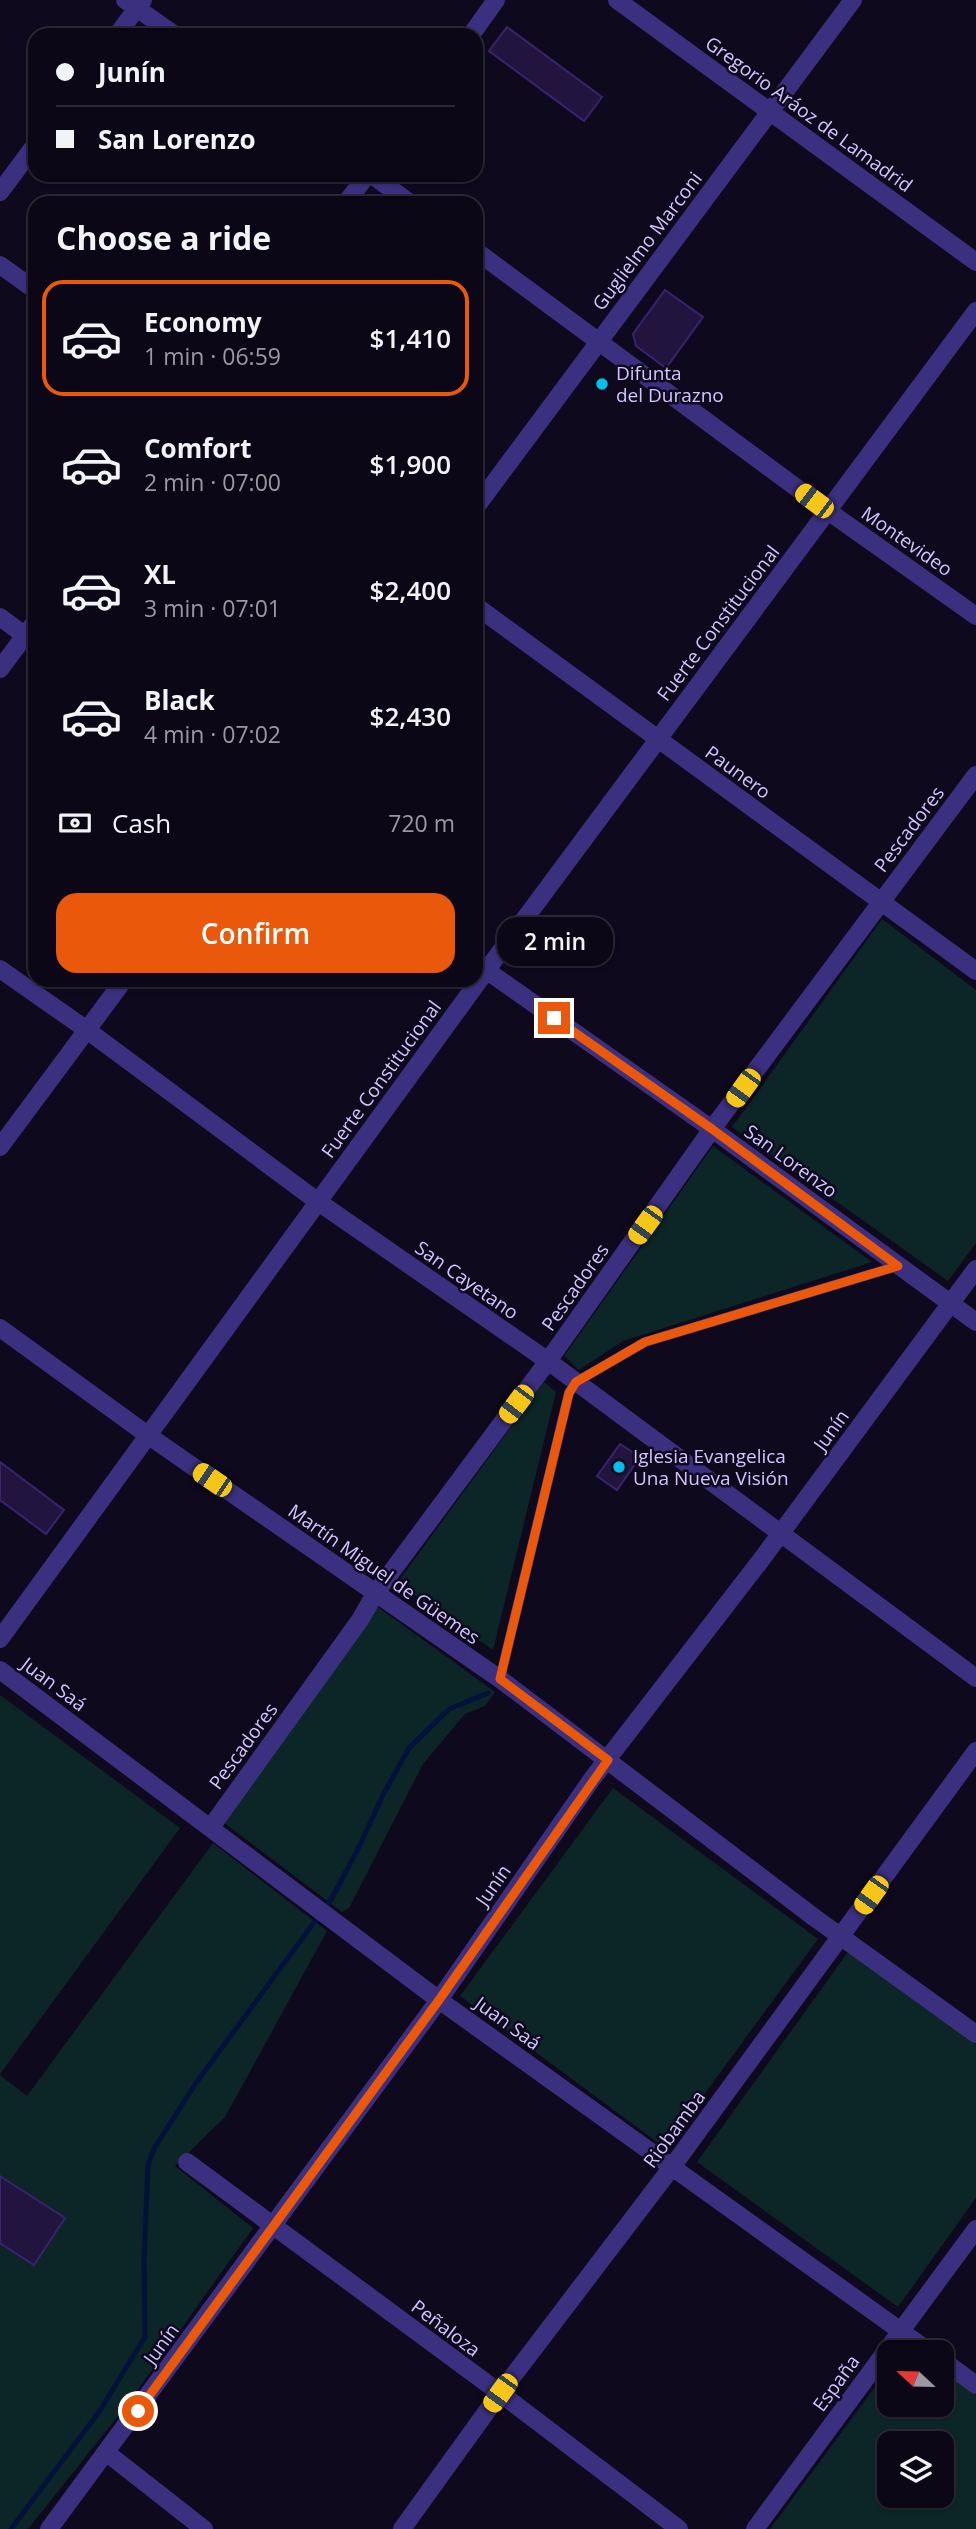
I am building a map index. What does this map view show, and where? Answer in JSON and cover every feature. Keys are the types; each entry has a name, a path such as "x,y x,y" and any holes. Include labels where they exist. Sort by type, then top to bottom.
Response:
{"street":[{"path":"476,28 496,0"},
{"name":"Gregorio Aráoz de Lamadrid","path":"617,0 976,262"},
{"name":"Guglielmo Marconi","path":"483,498 853,0"},
{"path":"121,28 135,3 165,28"},
{"path":"0,192 28,154"},
{"path":"352,196 363,182"},
{"path":"379,182 400,196"},
{"name":"Montevideo","path":"483,256 828,511 976,615"},
{"path":"0,265 28,285"},
{"name":"Fuerte Constitucional","path":"483,964 657,740 976,311"},
{"name":"Paunero","path":"483,611 976,971"},
{"path":"0,617 28,632"},
{"path":"0,669 28,638"},
{"name":"Pescadores","path":"211,1826 360,1620 375,1594 548,1362 712,1129 976,775"},
{"name":"San Lorenzo","path":"483,968 712,1129 976,1322"},
{"name":"San Cayetano","path":"0,969 88,1030 317,1201 576,1382 976,1678"},
{"path":"0,1147 119,987"},
{"name":"Fuerte Constitucional","path":"0,1639 149,1436 467,987"},
{"name":"Junín","path":"49,2529 439,2000 608,1760 976,1269"},
{"name":"Martín Miguel de Güemes","path":"0,1328 149,1436 500,1679 841,1936 976,2034"},
{"name":"Juan Saá","path":"0,1670 439,2000 913,2340"},
{"name":"Riobamba","path":"402,2529 500,2393 673,2166 976,1751"},
{"name":"Peñaloza","path":"187,2162 679,2529"},
{"name":"España","path":"755,2529 976,2229"},
{"path":"954,2369 976,2385"},
{"path":"107,2453 204,2529"}],"lane":[{"path":"500,1679 569,1393 576,1382 645,1342 898,1266"}],"green space":[{"path":"882,919 976,990 976,1243 948,1281 732,1127"},
{"path":"713,1146 872,1262 623,1341 579,1370 564,1356"},
{"path":"544,1382 556,1392 493,1650 397,1583"},
{"path":"378,1607 495,1692 485,1706 465,1714 423,1764 349,1908 342,1912 223,1822"},
{"path":"0,1695 180,1828 0,2074"},
{"path":"613,1788 818,1939 665,2148 460,1996"},
{"path":"213,1843 327,1931 225,2117 175,2166 253,2228 127,2405 28,2529 0,2529 0,2075 27,2096"},
{"path":"848,1952 976,2044 976,2198 898,2307 697,2162"},
{"path":"954,2379 976,2395 976,2529 770,2529 877,2384 877,2417 954,2417"}],"building":[{"path":"507,27 602,97 584,121 489,51"},
{"path":"665,290 703,317 666,368 636,346 633,334"},
{"name":"Iglesia Evangelica Una Nueva Visión","path":"620,1444 640,1457 617,1490 597,1476"},
{"path":"0,1462 64,1510 46,1534 0,1500"},
{"path":"0,2176 65,2218 34,2265 0,2243"}],"waterway":[{"path":"11,2529 99,2412 145,2337 144,2261 148,2165 155,2147 196,2083 332,1898 409,1748 449,1709 488,1693"}],"place":[{"name":"Difunta del Durazno","path":"602,384"},
{"name":"Iglesia Evangelica Una Nueva Visión","path":"619,1467"}],"route":[{"path":"138,2411 439,2000 592,1779 608,1760 500,1679 569,1393 576,1382 645,1342 898,1266 712,1129 554,1018"}]}
